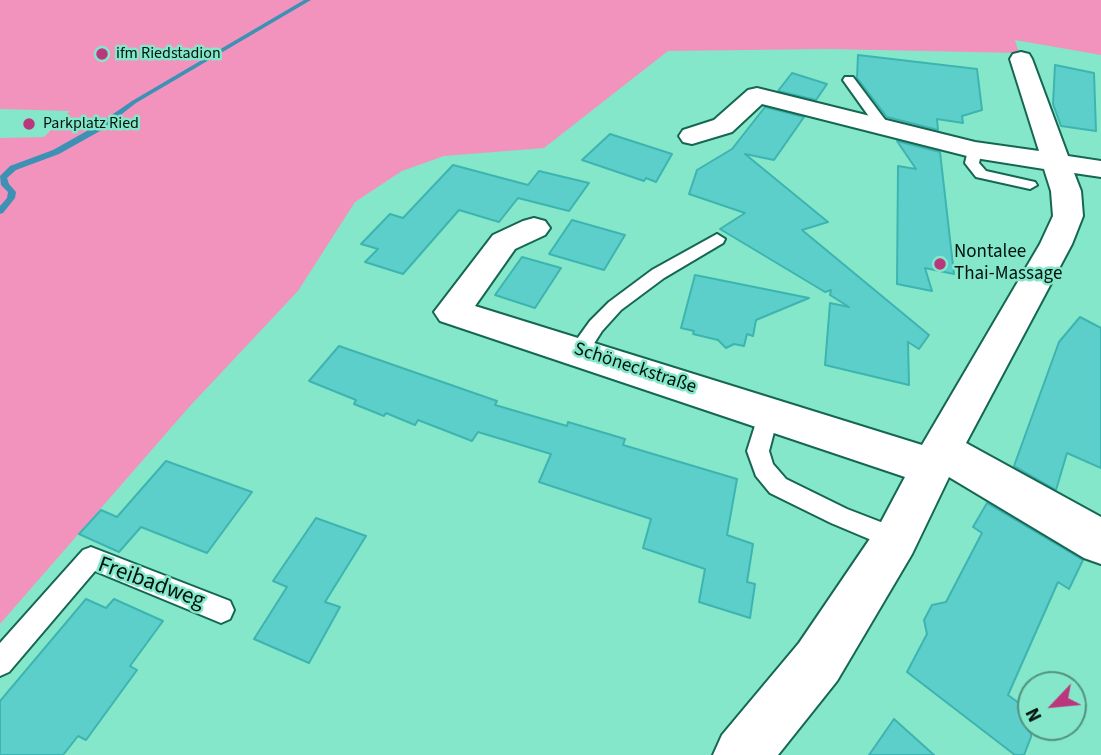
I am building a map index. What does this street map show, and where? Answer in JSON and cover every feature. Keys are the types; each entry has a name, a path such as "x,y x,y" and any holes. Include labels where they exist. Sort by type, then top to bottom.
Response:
{"street":[{"path":"1021,59 1043,174"},
{"path":"692,136 723,126 757,95 975,150 1043,174 1066,191 1068,216 1049,256 936,458 896,540 818,662 742,755"},
{"path":"1043,174 1101,169"},
{"name":"Schöneckstraße","path":"534,228 504,242 452,312 769,413 936,458 1101,542"}],"lane":[{"path":"849,80 885,129"},
{"path":"579,351 596,326 615,306 658,274 717,239"},
{"path":"769,413 758,451 764,469 778,486 896,540"},
{"name":"Freibadweg","path":"0,663 91,558 221,610"}],"shaded area":[{"path":"0,0 1101,0 1101,55 1015,40 1019,53 828,49 668,51 544,148 444,156 402,171 355,202 298,291 190,406 0,624 0,138 44,137 70,111 0,109"}],"building":[{"path":"858,55 977,69 982,110 962,116 963,123 937,119 938,130 887,117 857,78"},
{"path":"1055,65 1094,73 1096,131 1061,126 1053,104"},
{"path":"792,73 827,84 816,100 778,91"},
{"path":"765,107 804,117 774,160 745,154 828,222 802,230 929,335 919,349 908,342 909,385 825,365 830,303 849,307 830,295 831,290 825,292 720,229 745,213 689,194 697,170 732,149"},
{"path":"610,134 672,154 656,182 646,178 644,181 582,160"},
{"path":"897,141 940,152 954,274 925,268 932,291 897,284 898,166 916,169"},
{"path":"453,165 528,185 539,171 589,183 569,211 518,198 499,222 459,210 403,274 365,262 378,249 361,244 390,214 403,218"},
{"path":"572,220 625,235 604,270 549,254"},
{"path":"522,257 561,268 535,308 495,295"},
{"path":"695,275 809,298 756,320 753,336 747,334 744,346 734,344 726,348 718,340 681,328"},
{"path":"1080,317 1101,328 1101,468 1067,453 1056,490 1014,466 1059,342"},
{"path":"339,346 497,401 495,405 625,439 623,445 737,479 727,535 753,544 747,582 755,584 750,618 699,602 705,569 643,548 651,519 539,482 551,454 478,432 472,441 418,420 415,425 386,413 384,416 354,404 356,400 309,381"},
{"path":"166,461 252,492 207,553 141,527 119,552 79,534 101,510 117,517"},
{"path":"987,503 1083,560 1069,589 1058,582 1008,695 1017,702 1017,741 1029,741 1024,755 1015,755 907,672 927,634 924,620 932,605 946,602 982,533 973,527"},
{"path":"316,518 366,536 325,602 340,607 309,663 254,639 287,587 273,581"},
{"path":"86,599 106,608 114,599 163,621 130,666 137,670 86,740 78,736 63,755 0,755 0,701"},
{"path":"894,719 934,755 869,755"}],"waterway":[{"path":"0,211 11,198 12,192 5,185 3,177 13,168 56,152 97,129 134,102 308,0"}],"place":[{"name":"ifm Riedstadion","path":"102,54"},
{"name":"Parkplatz Ried","path":"29,124"},
{"name":"Nontalee Thai-Massage","path":"940,264"}]}
